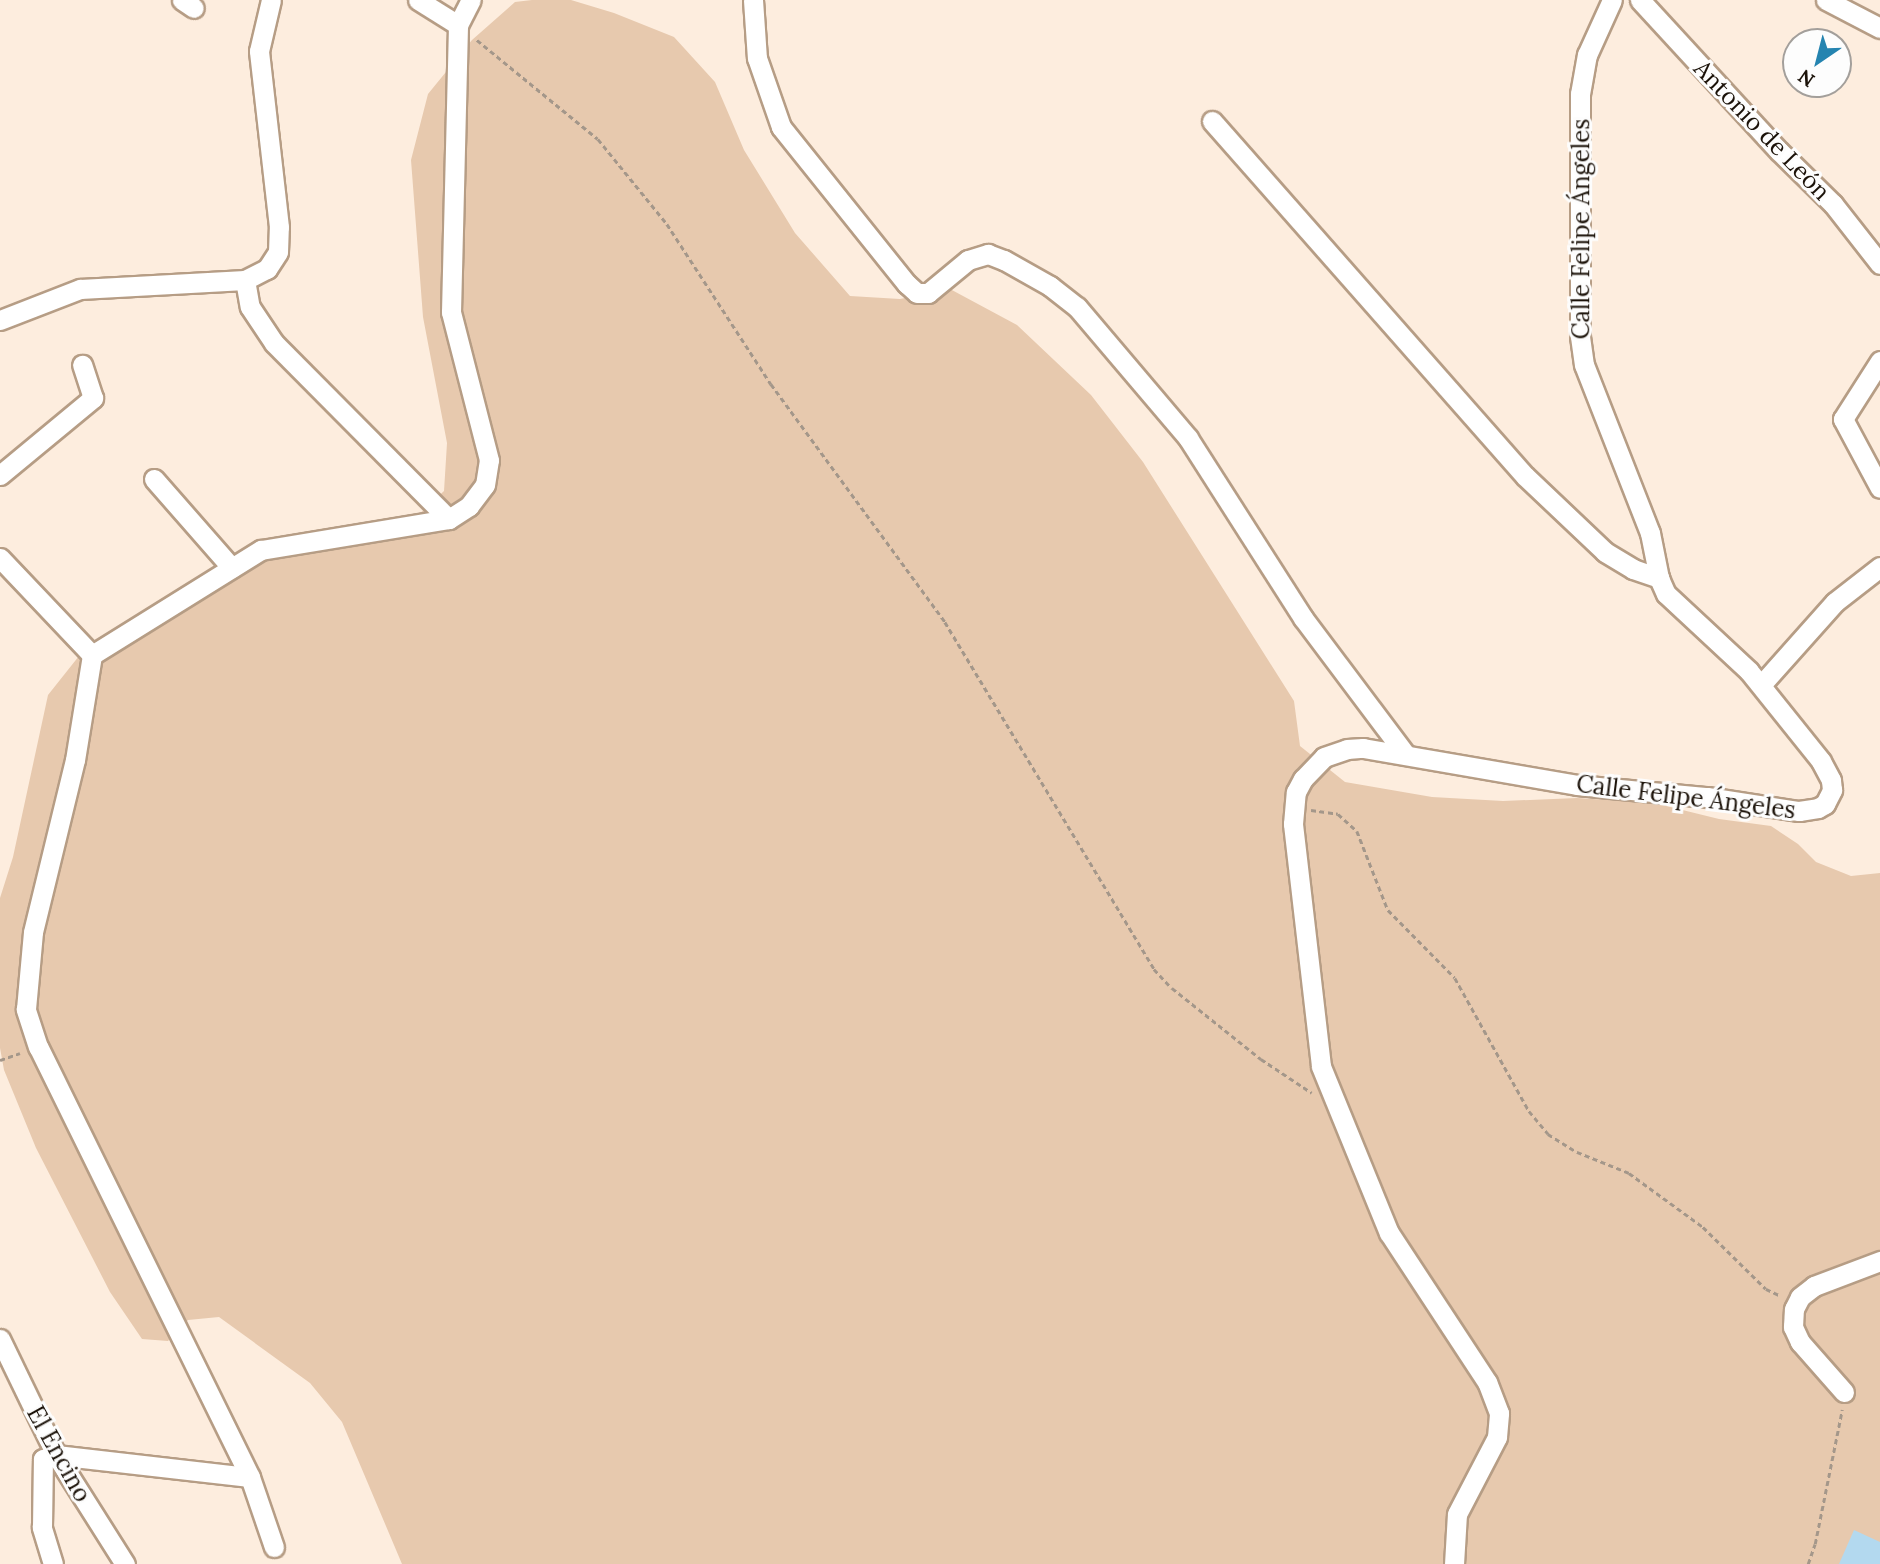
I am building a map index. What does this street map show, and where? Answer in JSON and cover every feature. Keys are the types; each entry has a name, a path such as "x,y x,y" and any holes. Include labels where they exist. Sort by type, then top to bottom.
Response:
{"street":[{"path":"0,320 80,289 245,280 267,269 278,252 279,227 259,51 268,8 286,0"},
{"path":"418,0 458,25"},
{"path":"274,1547 250,1477 38,1047 26,1009 33,932 75,760 92,655 261,550 449,519 469,506 485,485 489,460 451,312 458,25 471,0"},
{"path":"753,0 757,58 776,118 907,284 917,293 928,293 968,260 988,254 1050,286 1077,307 1188,438 1303,618 1405,754"},
{"name":"Calle Felipe Ángeles","path":"1294,816 1303,779 1324,757 1347,749 1363,748 1577,785 1707,797 1799,811 1825,804 1832,790 1828,771 1807,740 1761,685 1739,660 1673,602 1659,578 1650,533 1584,365 1580,336 1580,94 1587,55 1612,0"},
{"name":"Antonio de León","path":"1640,0 1779,151 1833,204 1880,264"},
{"path":"1826,0 1880,28"},
{"path":"1212,121 1525,476 1605,552 1633,569 1659,578"},
{"path":"245,280 250,307 274,343 449,519"},
{"path":"1880,361 1843,419 1880,488"},
{"path":"0,475 93,398 82,365"},
{"path":"154,479 232,568"},
{"path":"0,558 92,655"},
{"path":"1761,685 1835,602 1880,567"},
{"path":"1294,816 1316,1045 1321,1066 1388,1233 1496,1400 1500,1426 1492,1449 1457,1514 1454,1564"},
{"path":"1844,1392 1806,1351 1795,1335 1792,1319 1800,1297 1814,1286 1880,1261"},
{"name":"El Encino","path":"0,1339 55,1455 125,1564"},
{"path":"53,1564 42,1527 43,1459 55,1455 250,1477"}],"path":[{"path":"458,25 598,139 667,224 771,384 945,622 1154,969 1172,988 1261,1059 1338,1111"},
{"path":"1294,816 1338,814 1357,831 1388,911 1455,978 1529,1111 1548,1134 1577,1152 1640,1181 1703,1227 1766,1289 1781,1296 1800,1297"},
{"path":"0,1060 38,1047"},
{"path":"1808,1564 1815,1544 1842,1419 1844,1392"}],"shaded area":[{"path":"571,0 614,13 674,37 715,82 744,150 795,233 850,296 900,299 950,289 1017,325 1091,395 1143,462 1294,701 1300,746 1345,782 1432,797 1503,801 1577,798 1654,803 1719,819 1771,826 1798,844 1816,862 1851,876 1880,873 1880,1564 402,1564 342,1422 310,1383 219,1317 188,1320 168,1341 142,1339 110,1292 36,1148 4,1070 0,1048 0,898 13,857 48,695 79,656 232,563 415,518 444,491 447,443 423,317 411,160 428,94 472,40 515,2"}],"building":[{"path":"1854,1530 1880,1542 1880,1564 1839,1564"}]}
